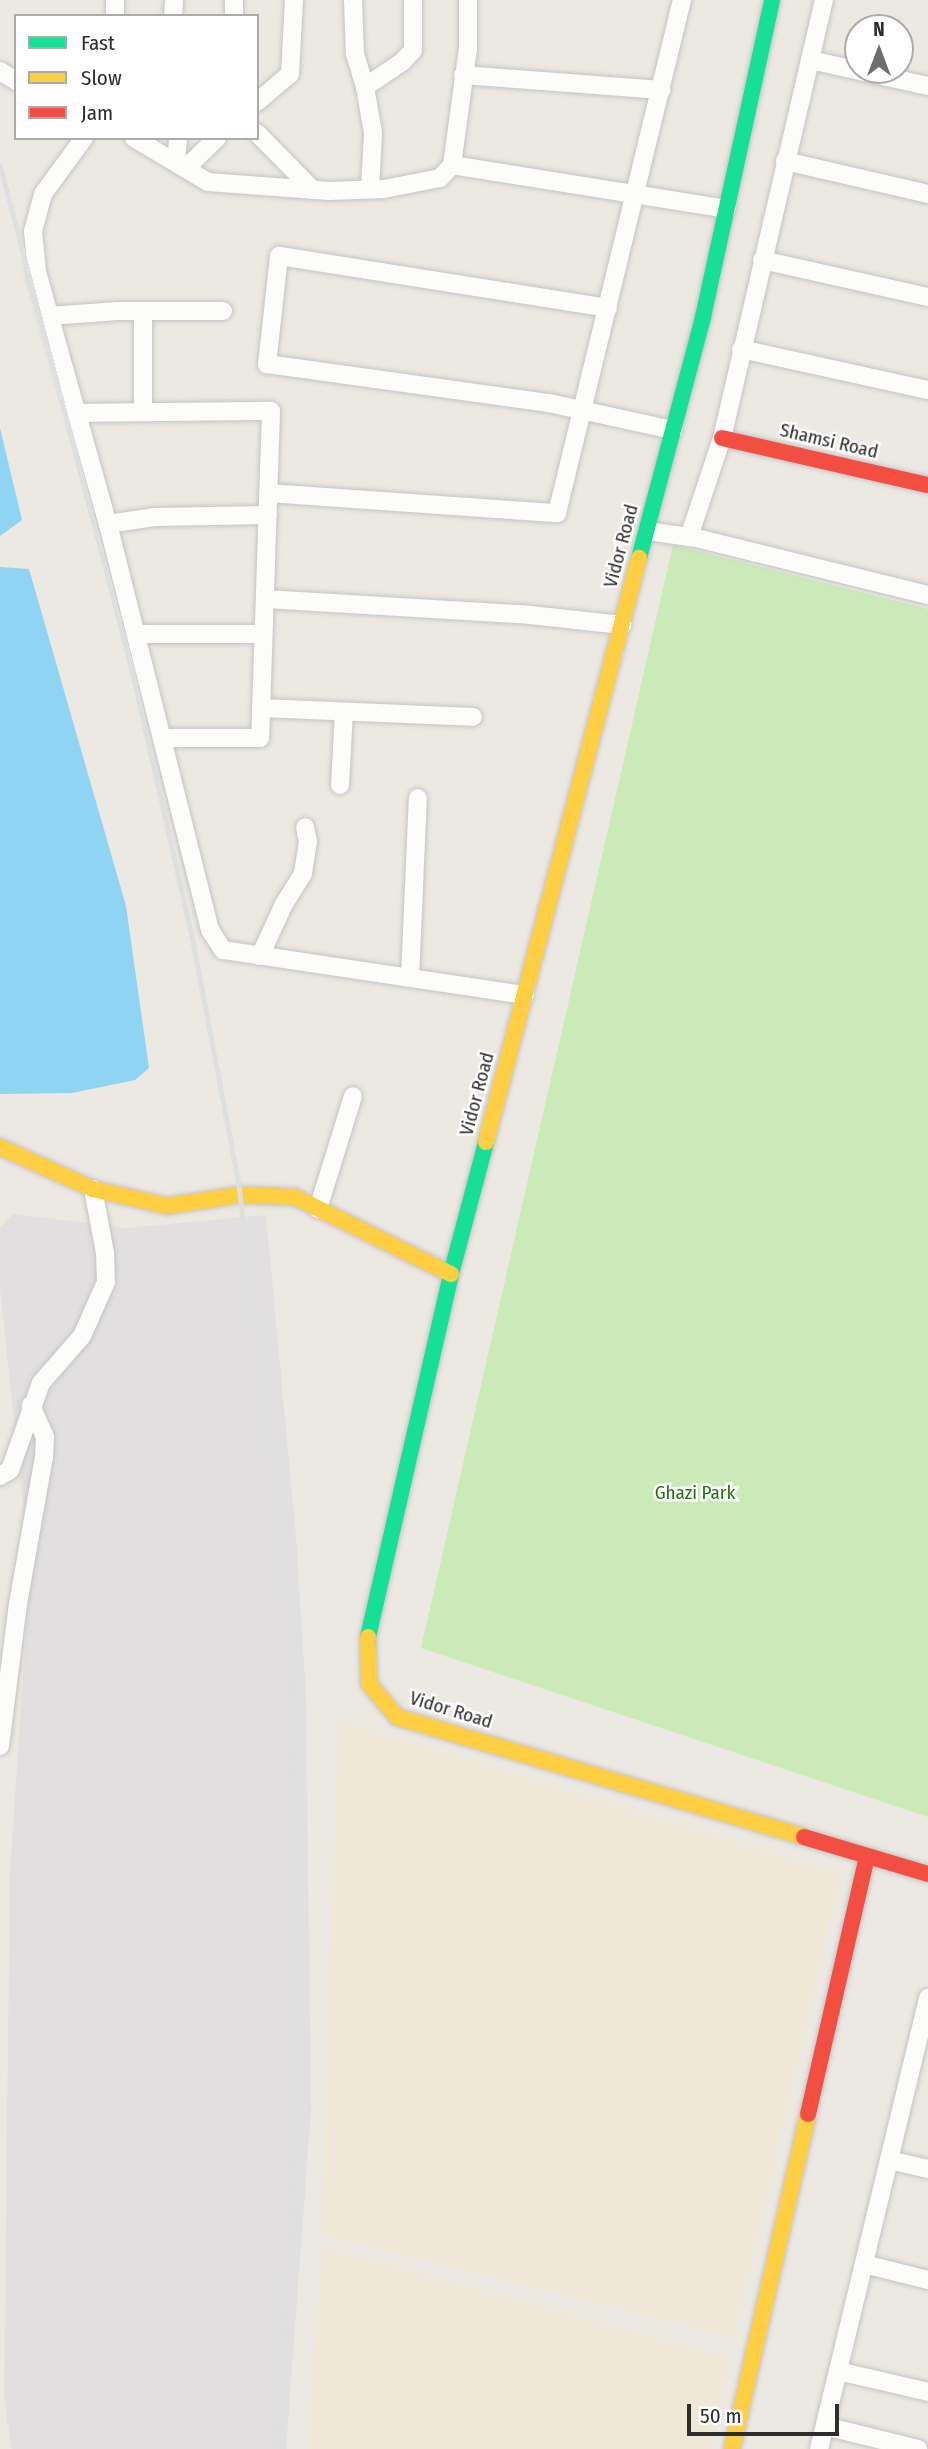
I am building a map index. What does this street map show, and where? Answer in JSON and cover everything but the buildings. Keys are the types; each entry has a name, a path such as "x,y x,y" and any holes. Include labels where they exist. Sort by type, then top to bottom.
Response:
{"street":[{"path":"259,100 289,74 293,55 294,0"},
{"path":"353,0 355,54 365,87 373,134 370,189"},
{"path":"365,87 402,62 413,50 414,0"},
{"path":"137,140 208,183 313,190 370,189 412,185 440,178 452,165 468,48 468,0"},
{"path":"268,493 557,513 682,0"},
{"name":"Vidor Road","path":"772,0 703,317 451,1274 368,1634 369,1684 397,1717 928,1874"},
{"path":"689,537 722,438 824,0"},
{"path":"810,60 928,86"},
{"path":"463,75 661,90"},
{"path":"259,135 313,190"},
{"path":"83,140 43,194 33,230 37,272 108,524 210,930 223,950 524,995"},
{"path":"178,140 181,165"},
{"path":"181,165 214,140"},
{"path":"785,160 928,194"},
{"path":"452,165 727,209"},
{"path":"608,308 279,256 267,364 549,403 673,430"},
{"path":"762,260 928,297"},
{"path":"50,316 143,311 223,311"},
{"path":"143,311 143,412"},
{"path":"741,348 928,390"},
{"path":"77,413 271,411 260,738 163,738"},
{"name":"Shamsi Road","path":"722,438 928,485"},
{"path":"108,524 155,517 268,514"},
{"path":"647,531 689,537 927,589"},
{"path":"265,599 521,614 622,625"},
{"path":"136,634 263,634"},
{"path":"261,708 473,717"},
{"path":"340,785 344,712"},
{"path":"410,978 418,798"},
{"path":"260,956 284,904 303,873 308,842 304,827"},
{"path":"318,1209 353,1096"},
{"path":"0,1147 93,1189 167,1206 240,1195 295,1197 451,1274"},
{"path":"0,1476 9,1470 41,1383 82,1336 106,1282 93,1189"},
{"path":"0,1746 18,1604 44,1457 45,1437 31,1405"},
{"path":"732,2449 867,1857"},
{"path":"819,2449 889,2160 921,2059 928,1998"},
{"path":"889,2160 928,2169"},
{"path":"864,2264 928,2280"},
{"path":"838,2371 928,2392"},
{"path":"825,2426 918,2449"}],"shaded area":[{"path":"13,1214 127,1228 266,1215 296,1537 306,1697 311,2109 286,2449 12,2449 4,2399 10,1871 30,1571 0,1288 0,1227"},
{"path":"339,1720 840,1875 733,2337 321,2234"},
{"path":"323,2248 729,2358 710,2449 307,2449"}],"green space":[{"name":"Ghazi Park","path":"673,545 928,609 928,1817 421,1648"}],"water":[{"path":"0,428 22,520 0,536"},
{"path":"0,567 29,569 126,906 149,1068 135,1080 72,1093 0,1094"}],"railway":[{"path":"0,166 130,663 191,933 238,1182 288,1589 297,1960 290,2240 275,2449"}],"traffic: fast":[{"path":"639,558 703,317 772,0"},
{"path":"368,1637 451,1274 486,1142"}],"traffic: slow":[{"path":"486,1142 639,558"},
{"path":"0,1147 93,1189 167,1206 240,1195 295,1197 451,1274"},
{"path":"368,1637 369,1684 397,1717 804,1837"},
{"path":"732,2449 808,2114"}],"traffic: jam":[{"path":"722,438 928,485"},
{"path":"804,1837 928,1874"},
{"path":"808,2114 867,1857"}]}
